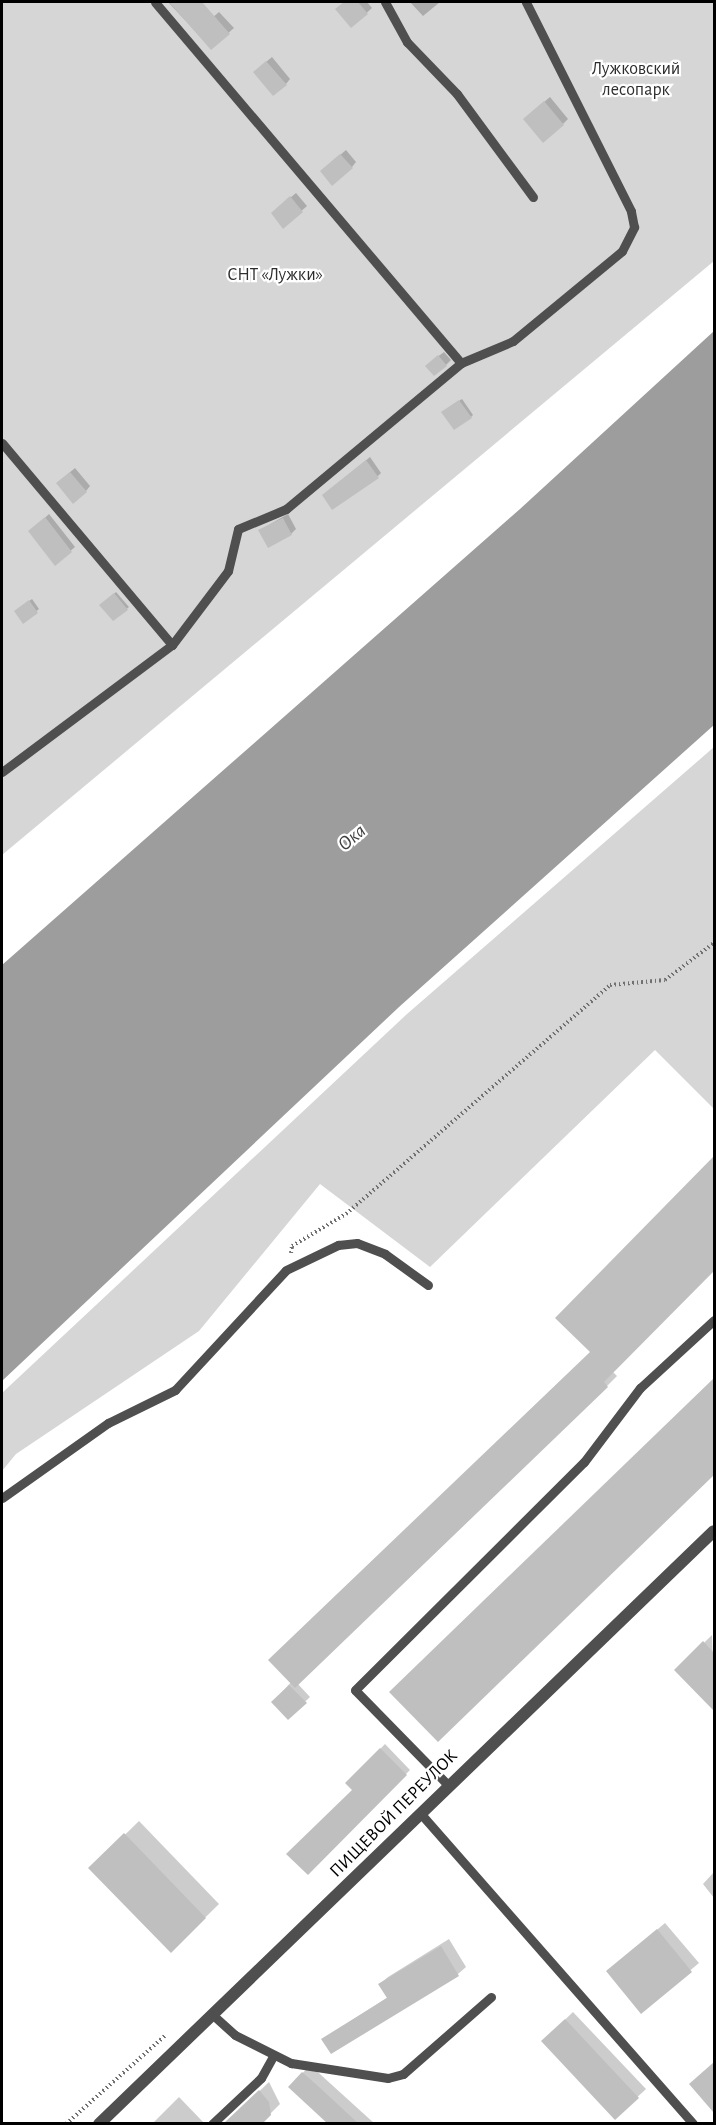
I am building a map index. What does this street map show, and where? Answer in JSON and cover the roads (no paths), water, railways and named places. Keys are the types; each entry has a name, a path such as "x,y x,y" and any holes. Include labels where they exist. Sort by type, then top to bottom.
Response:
{"street":[{"name":"ПИЩЕВОЙ ПЕРЕУЛОК","path":"99,2124 214,2016 714,1530"}],"lane":[{"path":"155,2 461,363"},
{"path":"385,2 407,42 457,94 533,197"},
{"path":"2,772 172,645 228,571 238,529 286,509 461,363 513,341 622,251 634,227 631,211 526,2"},
{"path":"2,443 172,645"},
{"path":"2,1498 108,1424 175,1390 286,1270 338,1245 357,1243 385,1254 428,1285"},
{"path":"449,1786 355,1689 584,1462 640,1388 714,1320"},
{"path":"421,1814 693,2124"},
{"path":"214,2016 273,2056 322,2070 388,2078 403,2074 491,1997"},
{"path":"212,2124 261,2078 273,2056"}],"water":[{"name":"Ока","path":"714,331 714,725 399,1007 2,1381 2,965 520,509"}],"park label":[{"name":"Лужковский лесопарк","path":"636,80"},
{"name":"СНТ «Лужки»","path":"275,275"}]}
